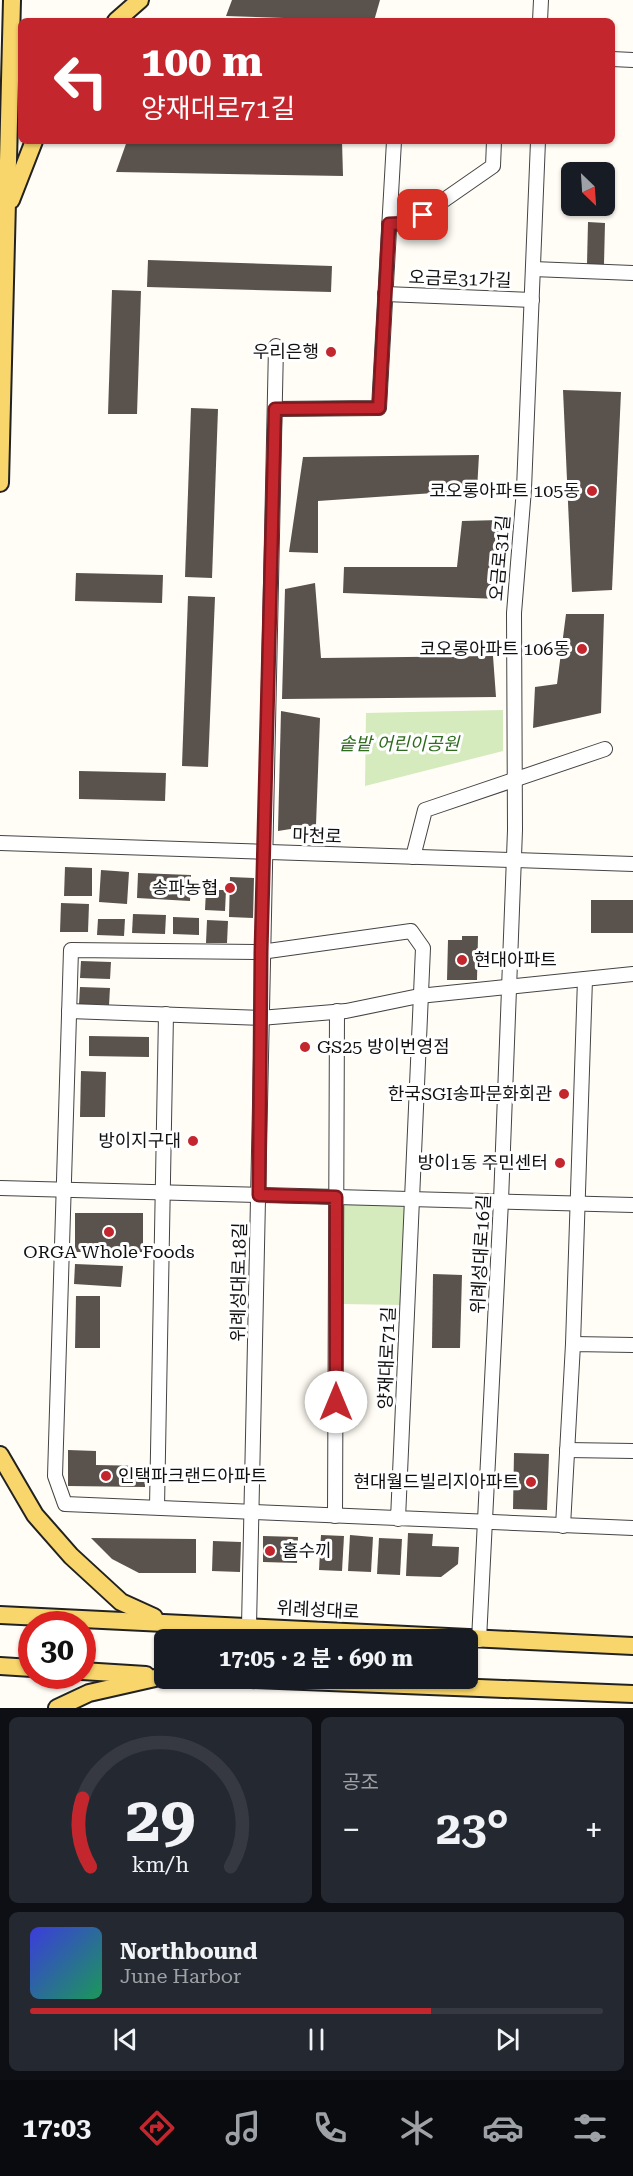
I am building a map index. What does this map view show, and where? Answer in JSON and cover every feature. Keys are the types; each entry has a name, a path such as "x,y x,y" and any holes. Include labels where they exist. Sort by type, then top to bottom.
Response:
{"main road":[{"path":"0,483 12,0"},
{"path":"119,18 140,0"},
{"path":"6,212 33,144"},
{"path":"0,270 5,298"},
{"path":"0,1455 35,1515 71,1556 121,1602 163,1621"},
{"name":"위례성대로","path":"0,1615 163,1621 479,1640 633,1646"},
{"path":"0,1666 18,1667"},
{"path":"96,1672 154,1675"},
{"path":"57,1708 88,1693 154,1678"},
{"path":"478,1688 633,1694"}],"street":[{"path":"540,18 541,0"},
{"path":"615,59 633,60"},
{"name":"오금로31가길","path":"275,409 379,408 394,144"},
{"path":"389,224 411,223 493,166 494,144"},
{"name":"오금로31길","path":"513,861 516,779 514,613 524,489 538,144"},
{"path":"534,269 633,273"},
{"name":"오금로31가길","path":"385,294 532,300"},
{"path":"264,852 276,346"},
{"path":"413,857 425,810 605,749"},
{"name":"마천로","path":"0,843 633,864"},
{"name":"위례성대로18길","path":"249,1626 264,852"},
{"name":"위례성대로16길","path":"479,1640 501,1201 513,861"},
{"path":"419,996 423,948 411,931 261,952 71,950 55,1476 65,1503 633,1528"},
{"path":"69,1011 260,1018 337,1011 419,996 633,975"},
{"path":"563,1526 573,1344 585,979"},
{"name":"양재대로71길","path":"398,1519 419,996"},
{"path":"335,1516 337,1011"},
{"path":"157,1507 166,1014"},
{"path":"0,1188 633,1205"},
{"path":"573,1344 633,1345"},
{"path":"567,1450 633,1451"}],"green space":[{"name":"솥밭 어린이공원","path":"503,710 503,751 365,786 366,713"},
{"path":"343,1198 405,1199 403,1305 341,1304"}],"building":[{"path":"232,0 380,0 375,18 226,16"},
{"path":"126,144 342,144 343,176 116,172"},
{"path":"588,222 605,223 604,264 587,264"},
{"path":"148,260 332,266 331,292 147,287"},
{"path":"112,290 141,291 137,414 108,414"},
{"name":"코오롱아파트 105동","path":"563,390 621,392 612,590 572,592"},
{"path":"191,408 218,409 212,578 185,577"},
{"path":"479,455 477,490 318,501 318,553 289,552 303,457"},
{"path":"500,520 499,599 343,593 344,567 457,567 462,521"},
{"path":"76,573 163,575 162,603 75,601"},
{"path":"315,583 321,658 493,656 496,697 282,699 285,589"},
{"path":"188,596 215,597 208,767 182,766"},
{"name":"코오롱아파트 106동","path":"566,614 604,614 601,713 533,728 535,687 557,684"},
{"path":"281,711 320,718 316,825 278,831"},
{"path":"79,771 166,773 165,801 79,799"},
{"path":"65,867 92,868 92,896 64,896"},
{"path":"101,870 129,872 127,904 99,902"},
{"path":"138,873 191,875 190,901 137,898"},
{"path":"230,877 254,878 253,918 229,917"},
{"path":"206,890 226,890 225,911 205,910"},
{"path":"591,900 633,900 633,933 591,933"},
{"path":"61,903 89,904 88,932 60,932"},
{"path":"133,914 166,915 165,934 132,933"},
{"path":"173,917 199,918 199,935 173,934"},
{"path":"98,919 125,919 124,936 97,935"},
{"path":"207,920 228,921 227,943 206,943"},
{"name":"현대아파트","path":"462,936 478,936 477,980 447,980 448,940 462,940"},
{"path":"81,961 111,962 110,979 80,978"},
{"path":"80,987 110,988 109,1005 79,1004"},
{"path":"89,1036 149,1037 149,1057 89,1056"},
{"path":"81,1071 106,1072 105,1117 80,1117"},
{"name":"ORGA Whole Foods","path":"75,1213 143,1213 143,1252 75,1252"},
{"path":"75,1264 123,1266 121,1287 74,1284"},
{"path":"433,1274 462,1275 460,1348 432,1348"},
{"path":"76,1296 100,1296 100,1348 75,1348"},
{"name":"인택파크랜드아파트","path":"68,1450 96,1451 96,1465 145,1466 145,1487 68,1486"},
{"name":"현대월드빌리지아파트","path":"514,1453 549,1454 547,1510 513,1509"},
{"path":"408,1533 433,1534 432,1546 459,1547 458,1564 441,1577 406,1576"},
{"path":"321,1535 344,1536 342,1571 319,1570"},
{"path":"350,1535 373,1537 371,1572 348,1571"},
{"path":"263,1536 298,1537 297,1563 263,1562"},
{"path":"91,1538 196,1539 196,1573 139,1573 112,1559"},
{"path":"379,1538 402,1539 400,1575 377,1574"},
{"path":"213,1541 241,1542 240,1572 212,1571"}],"place":[{"name":"우리은행","path":"331,352"},
{"name":"코오롱아파트 105동","path":"592,491"},
{"name":"코오롱아파트 106동","path":"582,649"},
{"name":"송파농협","path":"230,888"},
{"name":"현대아파트","path":"462,960"},
{"name":"GS25 방이번영점","path":"305,1047"},
{"name":"한국SGI송파문화회관","path":"564,1094"},
{"name":"방이지구대","path":"193,1141"},
{"name":"방이1동 주민센터","path":"560,1163"},
{"name":"ORGA Whole Foods","path":"109,1232"},
{"name":"인택파크랜드아파트","path":"106,1476"},
{"name":"현대월드빌리지아파트","path":"531,1482"},
{"name":"홈수끼","path":"270,1551"}],"route":[{"path":"336,1402 336,1197 259,1195 261,952 275,409 379,408 389,224 411,223 423,215"}]}
